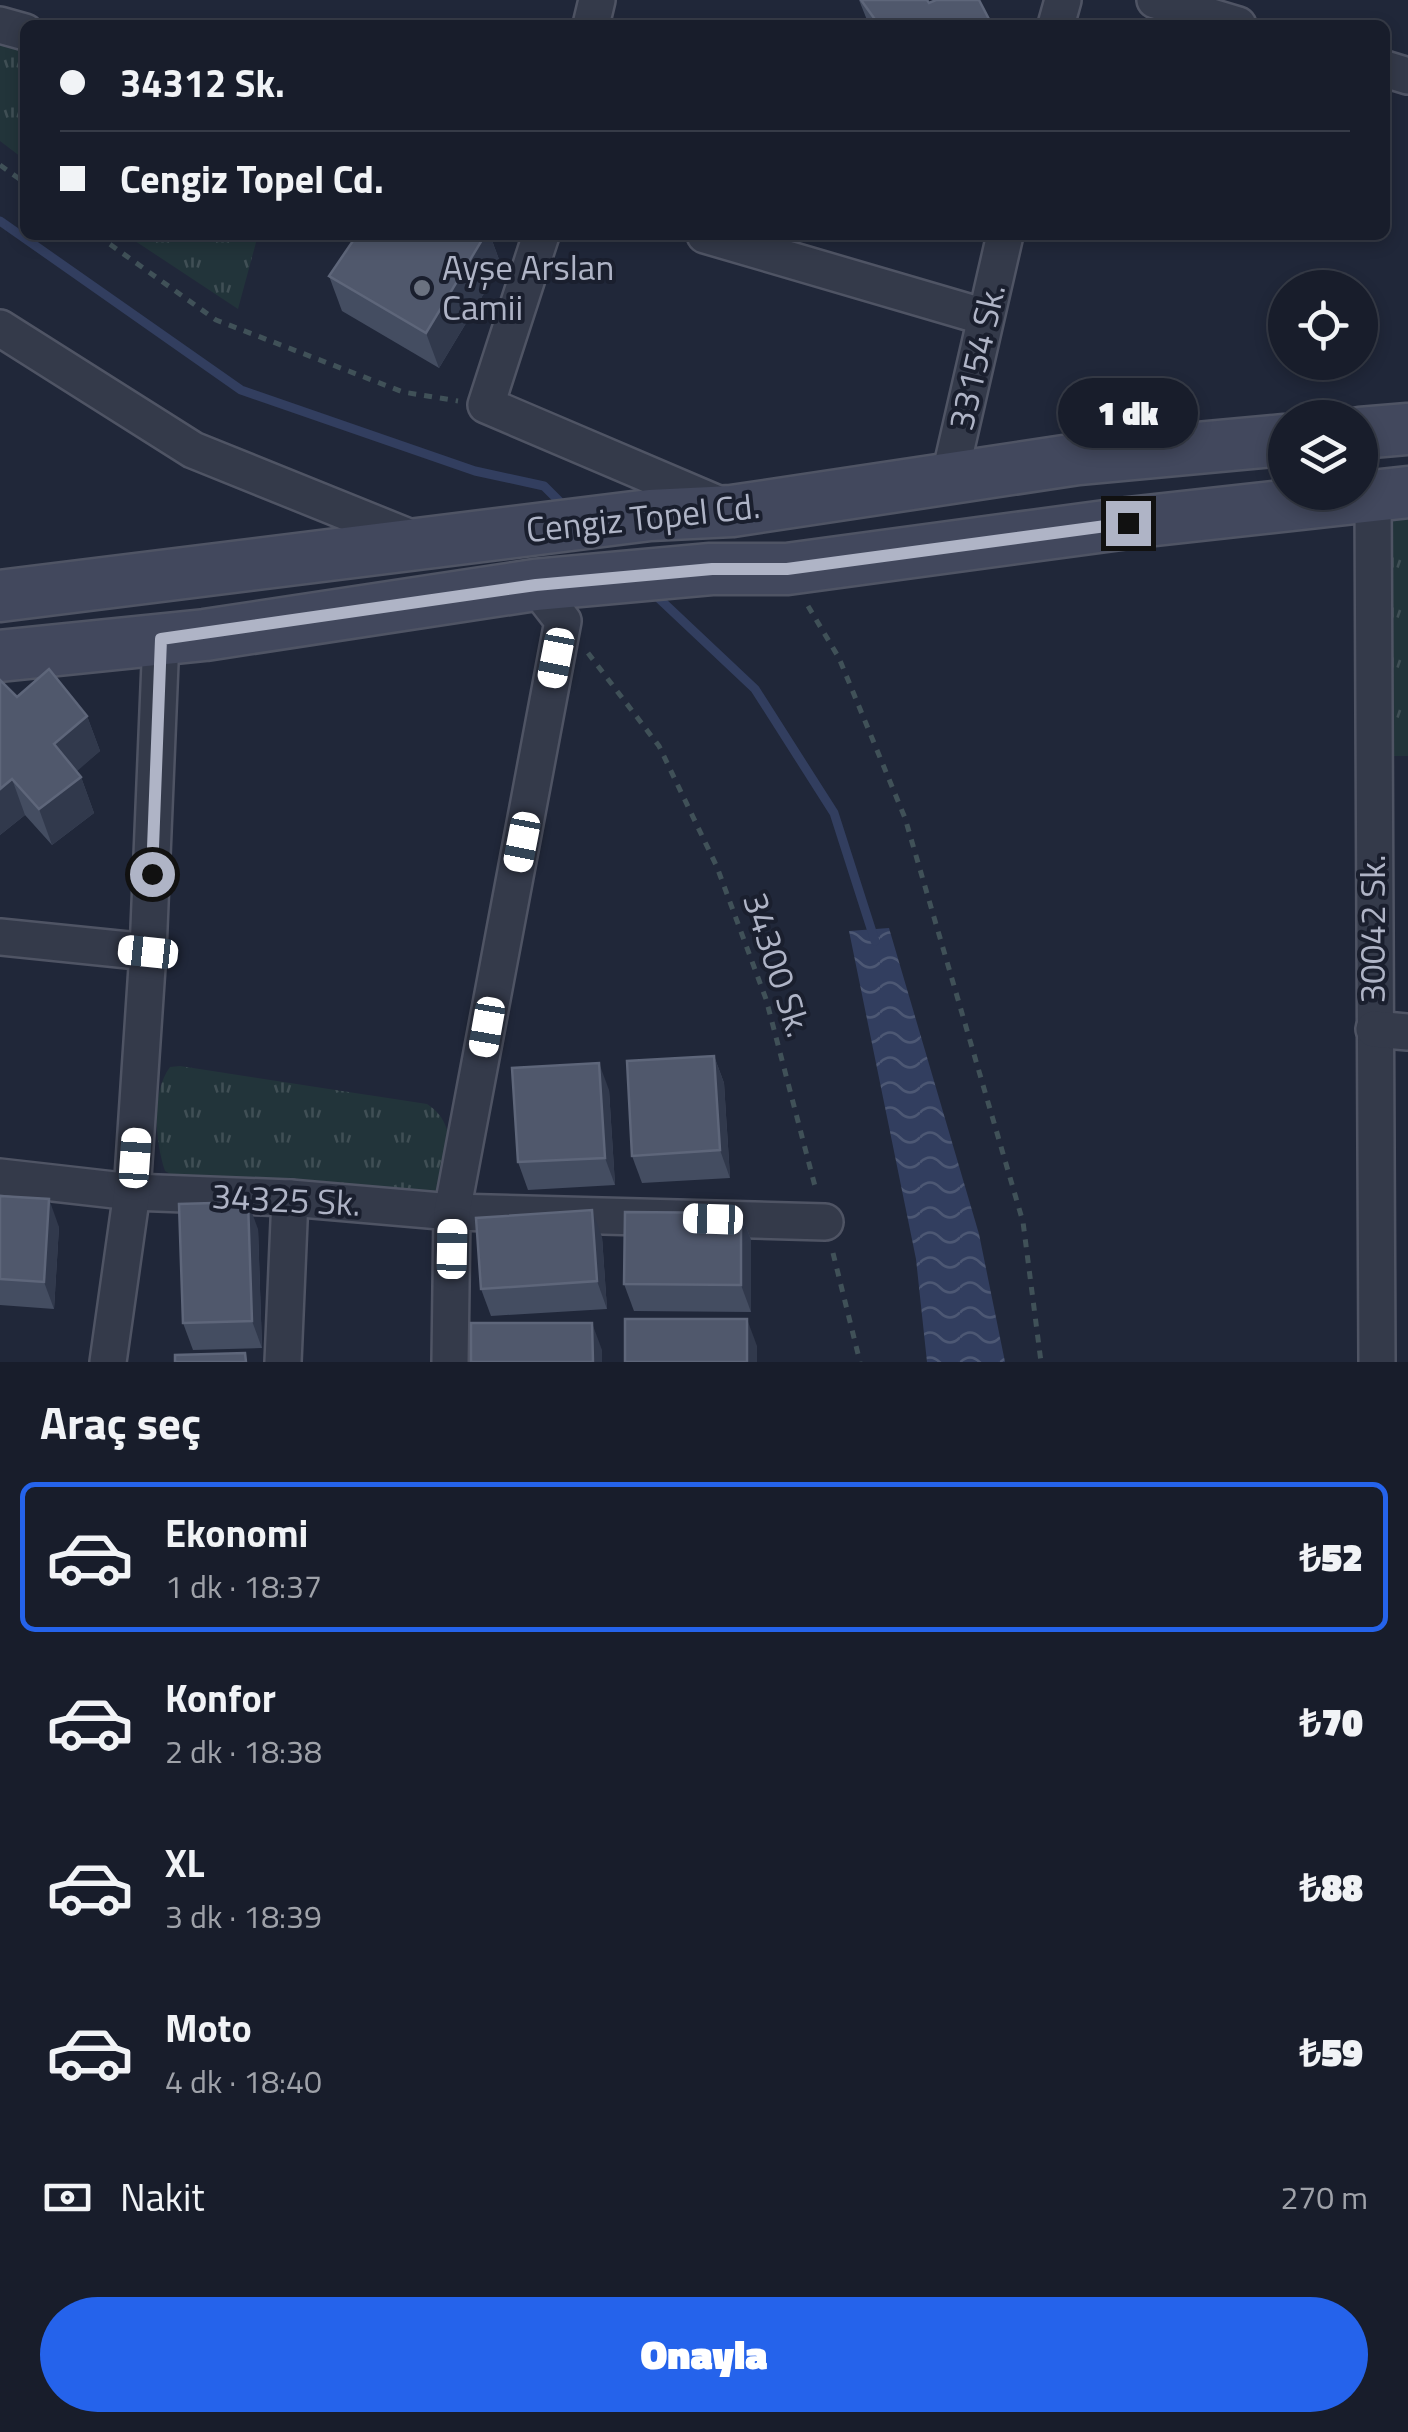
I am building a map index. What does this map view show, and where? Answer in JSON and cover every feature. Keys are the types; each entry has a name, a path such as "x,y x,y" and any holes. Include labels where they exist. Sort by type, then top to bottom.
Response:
{"street":[{"path":"0,11 3,0"},
{"path":"1155,0 1221,20"},
{"path":"540,240 486,405 732,511"},
{"path":"722,240 985,317"},
{"name":"33154 Sk.","path":"949,479 1004,240"},
{"path":"0,328 193,450 424,542"},
{"path":"1378,432 1408,429"},
{"name":"Cengiz Topel Cd.","path":"0,596 650,515 732,511 1078,459 1268,442"},
{"name":"Cengiz Topel Cd.","path":"0,656 550,603 712,569 787,569 1391,494"},
{"name":"30042 Sk.","path":"1376,1362 1391,1031 1391,494"},
{"path":"450,1362 452,1212 550,603"},
{"path":"108,1362 132,1192 148,952 161,639"},
{"path":"0,937 148,952"},
{"name":"34325 Sk.","path":"0,1177 132,1192 290,1198 452,1212 824,1222"},
{"path":"283,1362 290,1198"}],"path":[{"path":"104,240 216,320 403,392 486,405"},
{"path":"787,569 838,658 905,818 1023,1222 1042,1362"},
{"name":"34300 Sk.","path":"550,603 659,746 717,867 766,999 860,1362"}],"green space":[{"path":"0,42 20,48 20,156 0,141"},
{"path":"134,240 257,240 238,309"},
{"path":"1408,516 1408,756 1390,756 1381,524"},
{"path":"170,1067 427,1104 444,1122 448,1134 449,1159 441,1184 434,1195 183,1181 165,1171 157,1118 164,1077"}],"water":[{"path":"889,928 979,1234 1005,1362 927,1362 916,1259 849,931"}],"building":[{"path":"861,0 979,0 989,20 875,20"},
{"path":"354,240 482,240 426,333 329,276"},
{"path":"49,669 87,716 54,744 81,777 39,809 12,779 0,789 0,680 17,697"},
{"path":"714,1056 720,1150 632,1156 627,1061"},
{"path":"599,1063 605,1158 518,1162 512,1068"},
{"path":"0,1196 49,1199 44,1282 0,1279"},
{"path":"248,1202 252,1321 183,1323 179,1204"},
{"path":"592,1210 597,1281 481,1289 476,1218"},
{"path":"625,1212 741,1213 741,1285 624,1284"},
{"path":"625,1319 747,1319 747,1362 625,1362"},
{"path":"471,1323 592,1323 593,1362 471,1362"},
{"path":"245,1353 246,1362 175,1362 175,1355"}],"waterway":[{"path":"0,221 20,235"},
{"path":"27,240 241,390 475,471 544,486 565,507"},
{"path":"651,591 755,689 834,813 875,941"}],"place":[{"name":"Ayşe Arslan Camii","path":"422,288"}],"route":[{"path":"152,874 161,639 536,585 712,569 787,569 1128,523"}]}
